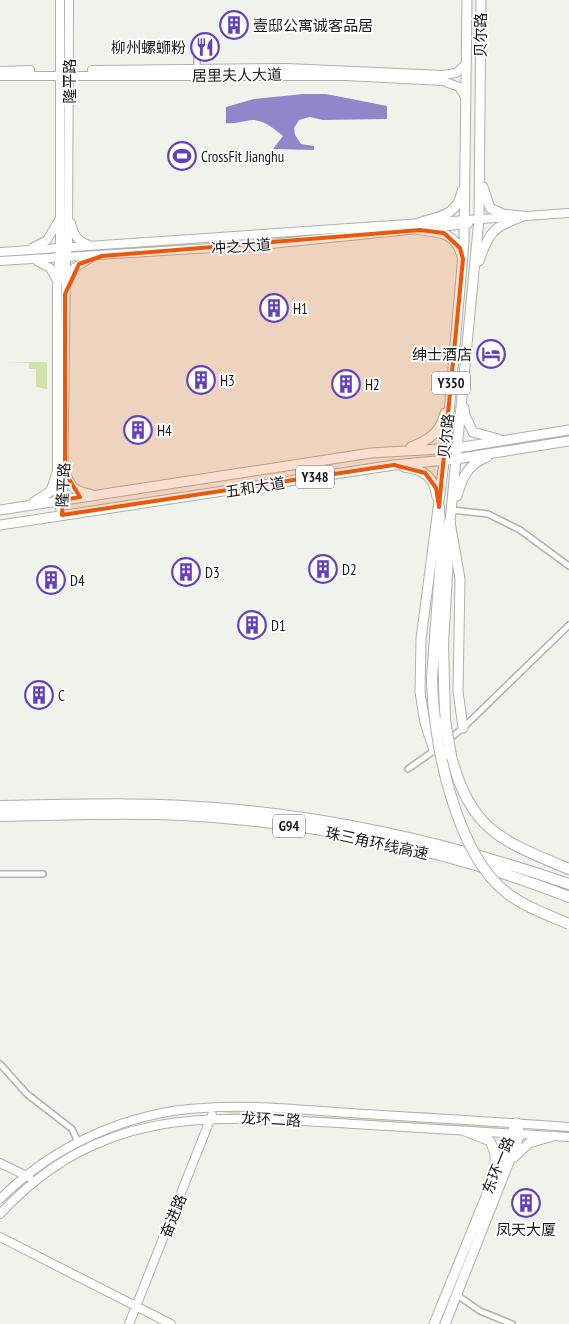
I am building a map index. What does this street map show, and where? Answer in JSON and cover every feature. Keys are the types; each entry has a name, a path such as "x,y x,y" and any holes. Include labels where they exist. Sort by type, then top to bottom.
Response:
{"highway":[{"path":"439,507 440,539 432,678 433,702 441,758 455,804 472,849 494,881 521,903 569,924"},
{"path":"450,522 443,644 445,720 451,756 462,790 482,822 510,843 569,869"},
{"name":"珠三角环线高速","path":"0,806 107,804 244,810 308,819 415,840 497,860 569,884"},
{"name":"珠三角环线高速","path":"0,816 182,815 306,828 454,859 569,896"}],"main road":[{"name":"隆平路","path":"60,0 60,218 64,248"},
{"name":"隆平路","path":"62,515 57,287 68,214 69,0"},
{"name":"贝尔路","path":"434,750 425,723 420,692 421,639 433,534 439,507 446,447 465,222 467,0"},
{"name":"贝尔路","path":"463,728 458,690 460,579 450,522 479,219 481,0"},
{"name":"居里夫人大道","path":"69,73 197,69 312,69 443,75 456,73 466,64"},
{"name":"居里夫人大道","path":"0,71 280,74 443,81 459,87 466,98"},
{"name":"居里夫人大道","path":"0,76 60,73"},
{"path":"421,226 452,212 461,197 465,176"},
{"path":"480,178 490,208 503,214 523,216"},
{"name":"冲之大道","path":"0,262 261,245 479,219 569,213"},
{"path":"68,214 75,236 80,242 88,245 101,245"},
{"path":"474,276 488,236 502,224 523,216"},
{"path":"28,250 47,240 60,218"},
{"path":"421,226 444,233 453,238 460,248 462,259"},
{"name":"冲之大道","path":"0,252 421,226"},
{"path":"65,294 74,268 87,259 102,256"},
{"path":"28,259 40,261 50,268 54,273 57,287"},
{"name":"隆平路","path":"61,473 65,294 62,259"},
{"path":"398,451 428,440 436,434 444,418 451,391"},
{"path":"463,395 465,416 473,432 506,440"},
{"name":"五和大道","path":"0,510 371,453 446,447 458,448 569,430"},
{"name":"五和大道","path":"0,525 394,465 456,459 569,441"},
{"path":"452,510 465,472 480,460 501,452"},
{"path":"394,465 425,473 436,488 439,507"},
{"path":"22,507 48,494 61,473 74,489 100,494"},
{"name":"龙环二路","path":"0,1199 25,1176 78,1142 142,1118 212,1107 569,1127"},
{"name":"奋进路","path":"129,1324 212,1118 212,1107"},
{"name":"龙环二路","path":"0,1214 35,1181 86,1150 117,1137 169,1122 212,1118 248,1118 569,1137"},
{"name":"东环一路","path":"434,1324 516,1123"},
{"name":"东环一路","path":"445,1324 520,1134 516,1123"},
{"path":"465,1131 482,1136 493,1145 495,1160 493,1176"},
{"path":"508,1165 526,1145 553,1136"},
{"path":"0,1163 35,1181"},
{"path":"0,1237 171,1324"}],"street":[{"path":"197,57 197,69"},
{"path":"452,510 488,514 520,530 569,566"},
{"path":"408,769 463,728 569,626"},
{"path":"0,874 43,874"},
{"path":"0,1064 27,1094 72,1129 78,1142"},
{"path":"457,1295 480,1311 512,1324"}],"highlighted area":[{"path":"420,230 444,233 460,248 463,259 439,507 436,488 425,473 394,465 62,515 63,500 80,497 65,473 65,294 79,264 102,256"}],"green space":[{"path":"5,362 47,362 47,389 36,387 36,369 29,369 29,363"},
{"path":"224,1111 498,1127 498,1129 223,1113"}],"shaded area":[{"path":"303,94 326,94 387,106 387,119 323,120 310,117 299,120 294,128 295,135 301,144 314,146 314,150 273,149 283,136 270,126 257,120 226,123 226,107 254,99"}],"place":[{"name":"壹邸公寓诚客品居","path":"234,25"},
{"name":"柳州螺蛳粉","path":"205,47"},
{"name":"CrossFit Jianghu","path":"182,156"},
{"name":"H1","path":"274,308"},
{"name":"绅士酒店","path":"491,354"},
{"name":"H3","path":"201,380"},
{"name":"H2","path":"346,384"},
{"name":"H4","path":"138,430"},
{"name":"D2","path":"323,569"},
{"name":"D3","path":"186,572"},
{"name":"D4","path":"51,580"},
{"name":"D1","path":"252,625"},
{"name":"C","path":"39,695"},
{"name":"凤天大厦","path":"526,1203"}]}
